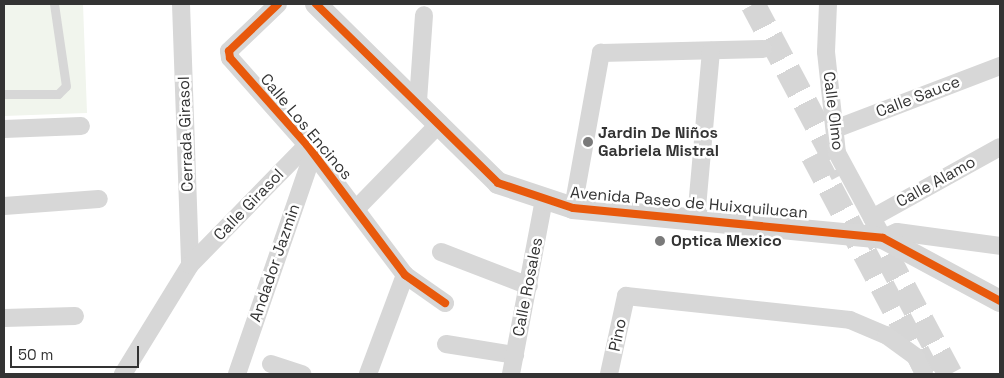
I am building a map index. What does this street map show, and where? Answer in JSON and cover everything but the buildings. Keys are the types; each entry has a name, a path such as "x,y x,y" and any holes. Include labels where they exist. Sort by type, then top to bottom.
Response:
{"street":[{"name":"Cerrada Girasol","path":"181,4 190,264"},
{"name":"Calle Los Encinos","path":"278,4 228,53 310,149 405,274 445,303"},
{"name":"Avenida Paseo de Huixquilucan","path":"316,4 418,101 498,183 544,200 573,208 883,238 1000,301"},
{"name":"Calle Olmo","path":"828,4 826,52 837,153 883,238"},
{"path":"418,101 424,15"},
{"path":"573,208 601,52 763,50"},
{"path":"696,219 711,51"},
{"name":"Calle Sauce","path":"835,129 1000,66"},
{"path":"356,209 440,123"},
{"path":"4,129 82,126"},
{"name":"Calle Alamo","path":"872,218 1000,147"},
{"name":"Calle Girasol","path":"123,374 190,264 310,149"},
{"name":"Andador Jazmin","path":"237,374 310,149"},
{"path":"4,206 99,199"},
{"name":"Calle Rosales","path":"511,374 544,200"},
{"path":"883,238 897,232 1000,246"},
{"path":"883,238 1000,252"},
{"path":"441,252 529,286"},
{"path":"368,374 405,274"},
{"name":"Pino","path":"609,374 626,296 850,320 886,335 916,356 924,374"},
{"path":"4,318 75,316"},
{"path":"446,344 515,355"},
{"path":"271,364 302,374"}],"lane":[{"path":"4,94 58,94 66,86 54,4"}],"shaded area":[{"path":"4,4 83,4 87,113 4,116"}],"tunnel":[{"path":"753,4 843,174"},
{"path":"813,155 929,374"},
{"path":"869,222 950,374"}],"cycle path":[{"path":"278,4 229,51 230,58 307,145 405,275 445,303"},
{"path":"316,4 498,183 573,208 883,238 1000,301"}],"place":[{"name":"Jardin De Niños Gabriela Mistral","path":"588,142"},
{"name":"Optica Mexico","path":"660,241"}]}
